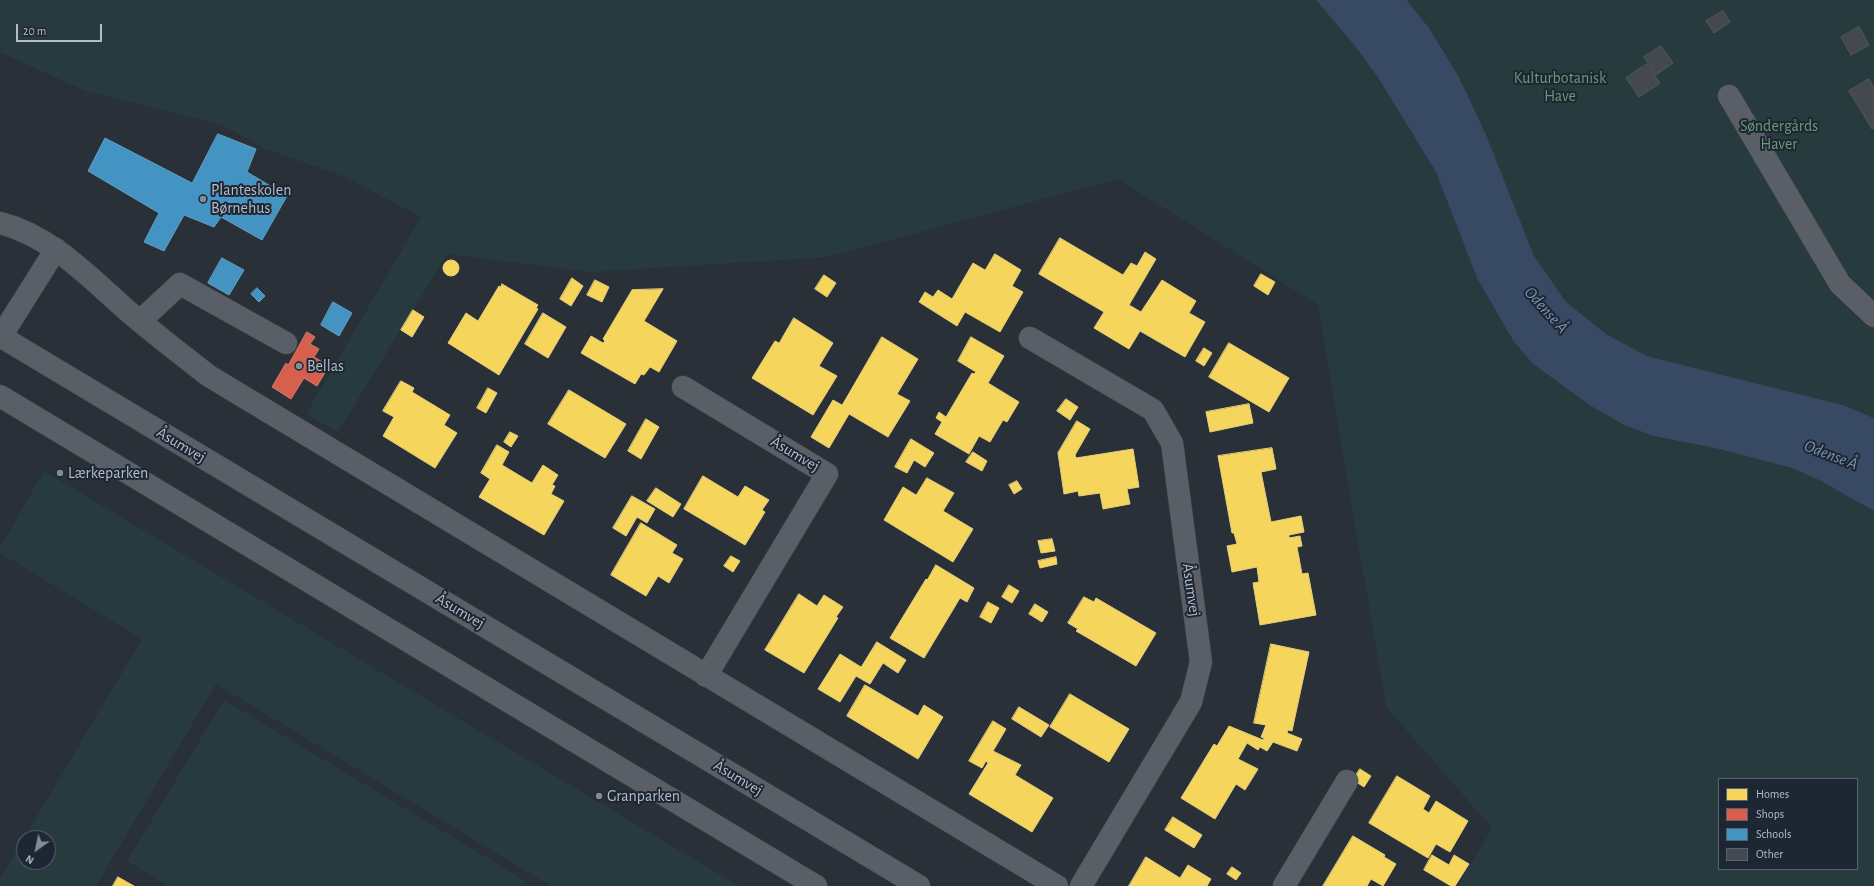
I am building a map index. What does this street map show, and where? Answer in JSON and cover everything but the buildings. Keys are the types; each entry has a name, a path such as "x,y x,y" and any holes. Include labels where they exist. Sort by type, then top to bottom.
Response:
{"street":[{"path":"1729,96 1840,284 1874,316"},
{"path":"0,223 11,226 56,249 140,321 209,376 1057,886"},
{"name":"Åsumvej","path":"56,249 0,337 918,886"},
{"path":"140,321 180,284 286,343"},
{"name":"Åsumvej","path":"1030,338 1153,410 1172,443 1201,662 1191,702 1081,886"},
{"name":"Åsumvej","path":"683,387 827,474 706,676"},
{"path":"0,396 816,886"},
{"path":"1284,886 1347,781"}],"green space":[{"path":"0,0 1316,0 1355,46 1377,76 1436,172 1477,278 1514,342 1533,364 1591,406 1624,425 1653,436 1715,448 1792,468 1821,481 1874,511 1874,886 1458,886 1492,828 1386,707 1318,305 1118,179 827,257 591,272 447,254 338,432 306,414 421,217 345,177 266,149 221,125 85,91 0,52"},
{"name":"Kulturbotanisk Have","path":"1407,0 1874,0 1874,418 1843,405 1647,356 1606,334 1566,302 1534,256 1487,137 1459,77 1429,28"},
{"path":"44,471 739,886 551,886 216,684 96,886 0,886 0,879 16,852 16,870 56,870 56,830 29,830 142,639 0,553 0,548"},
{"path":"224,700 526,881 523,886 168,886 127,861"}],"water":[{"name":"Odense Å","path":"1316,0 1407,0 1429,28 1459,77 1487,137 1534,256 1566,302 1606,334 1647,356 1843,405 1874,418 1874,511 1821,481 1792,468 1715,448 1653,436 1624,425 1591,406 1533,364 1514,342 1477,278 1436,172 1377,76 1355,46"}],"place":[{"name":"Planteskolen Børnehus","path":"203,199"},
{"name":"Bellas","path":"299,366"},
{"name":"Lærkeparken","path":"60,473"},
{"name":"Granparken","path":"599,796"}],"park label":[{"name":"Søndergårds Haver","path":"1779,135"}]}
